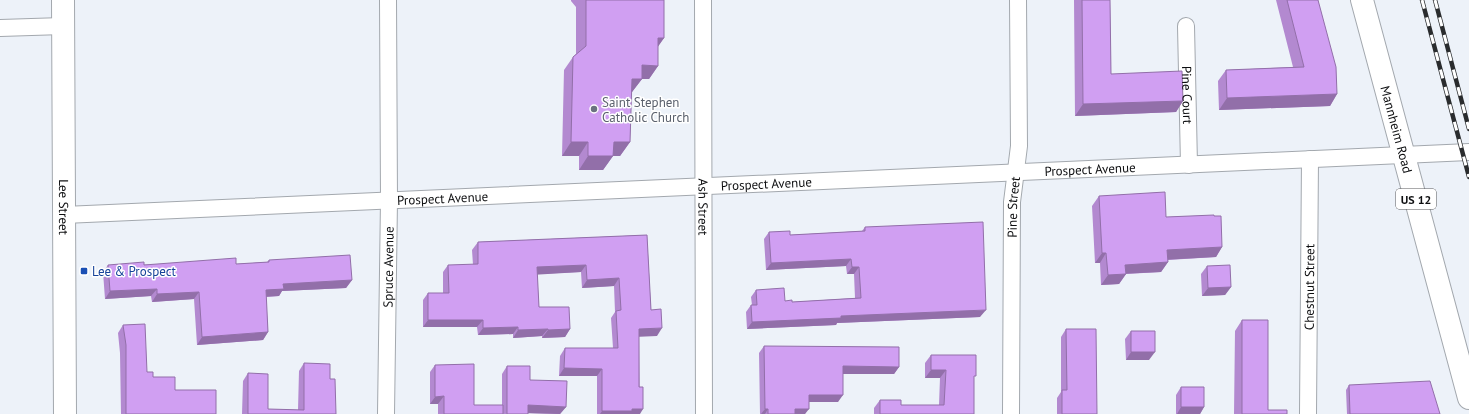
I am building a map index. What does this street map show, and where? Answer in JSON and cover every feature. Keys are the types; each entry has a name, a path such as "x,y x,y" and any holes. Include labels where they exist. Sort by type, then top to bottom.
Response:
{"main road":[{"name":"Lee Street","path":"63,0 65,414"},
{"name":"Mannheim Road","path":"1362,0 1469,398"}],"street":[{"name":"Spruce Avenue","path":"386,414 390,200 388,0"},
{"name":"Ash Street","path":"703,0 704,414"},
{"name":"Pine Street","path":"1011,414 1012,202 1019,146 1018,0"},
{"path":"0,28 63,26"},
{"name":"Pine Court","path":"1186,26 1189,165"},
{"name":"Prospect Avenue","path":"64,215 1469,152"},
{"name":"Chestnut Street","path":"1308,414 1310,159"}],"building":[{"path":"586,0 664,0 664,38 658,38 658,66 642,65 642,79 632,79 630,142 614,142 613,156 588,156 588,142 571,142 573,57 586,46"},
{"path":"1082,0 1110,0 1111,74 1182,71 1183,101 1083,104"},
{"path":"1287,0 1318,0 1336,67 1337,94 1227,98 1226,70 1304,67"},
{"path":"1165,192 1166,217 1221,216 1222,247 1167,250 1168,262 1125,265 1126,274 1108,275 1106,253 1102,253 1099,196"},
{"path":"983,222 986,310 841,316 841,318 752,322 751,305 757,305 756,290 784,288 785,301 792,300 792,302 861,298 859,267 852,267 851,259 771,263 769,232 790,231 790,235 865,231 865,227"},
{"path":"647,235 651,310 661,309 662,328 639,329 639,387 643,387 643,409 632,409 632,411 602,411 602,369 564,368 565,348 618,348 616,311 621,310 619,278 587,280 586,265 537,267 539,307 569,307 570,329 518,330 518,327 483,328 483,320 428,320 428,293 449,293 448,265 478,264 478,242"},
{"path":"350,255 352,280 283,284 284,289 266,290 268,332 202,337 199,292 157,294 157,289 110,291 108,265 144,262 144,265 236,258 236,264 269,262 269,260"},
{"path":"1230,265 1231,287 1208,288 1207,266"},
{"path":"1242,320 1268,320 1268,410 1287,410 1287,414 1242,414"},
{"path":"145,324 147,372 153,372 153,377 175,377 175,390 216,390 216,414 126,414 126,345 123,325"},
{"path":"1066,329 1096,329 1097,414 1062,414 1062,390 1067,390"},
{"path":"1131,331 1155,331 1155,352 1131,352"},
{"path":"764,346 899,347 899,367 843,366 843,395 809,395 809,409 795,409 795,414 768,414 768,409 765,409"},
{"path":"931,355 976,355 976,376 974,376 974,414 880,414 880,400 901,400 901,405 944,405 946,370 931,370"},
{"path":"304,363 330,364 330,379 335,379 336,414 248,414 248,373 268,374 268,409 304,410"},
{"path":"474,364 474,405 503,405 503,414 444,414 444,396 435,397 435,365"},
{"path":"507,366 530,366 530,380 567,381 566,407 528,405 528,414 507,414"},
{"path":"1430,381 1440,414 1350,414 1349,385"},
{"path":"1181,387 1204,387 1204,407 1181,407"}],"railway":[{"path":"1422,0 1469,177"},
{"path":"1435,0 1469,129"}],"place":[{"name":"Saint Stephen Catholic Church","path":"594,109"},
{"name":"Lee & Prospect","path":"84,271"}]}
